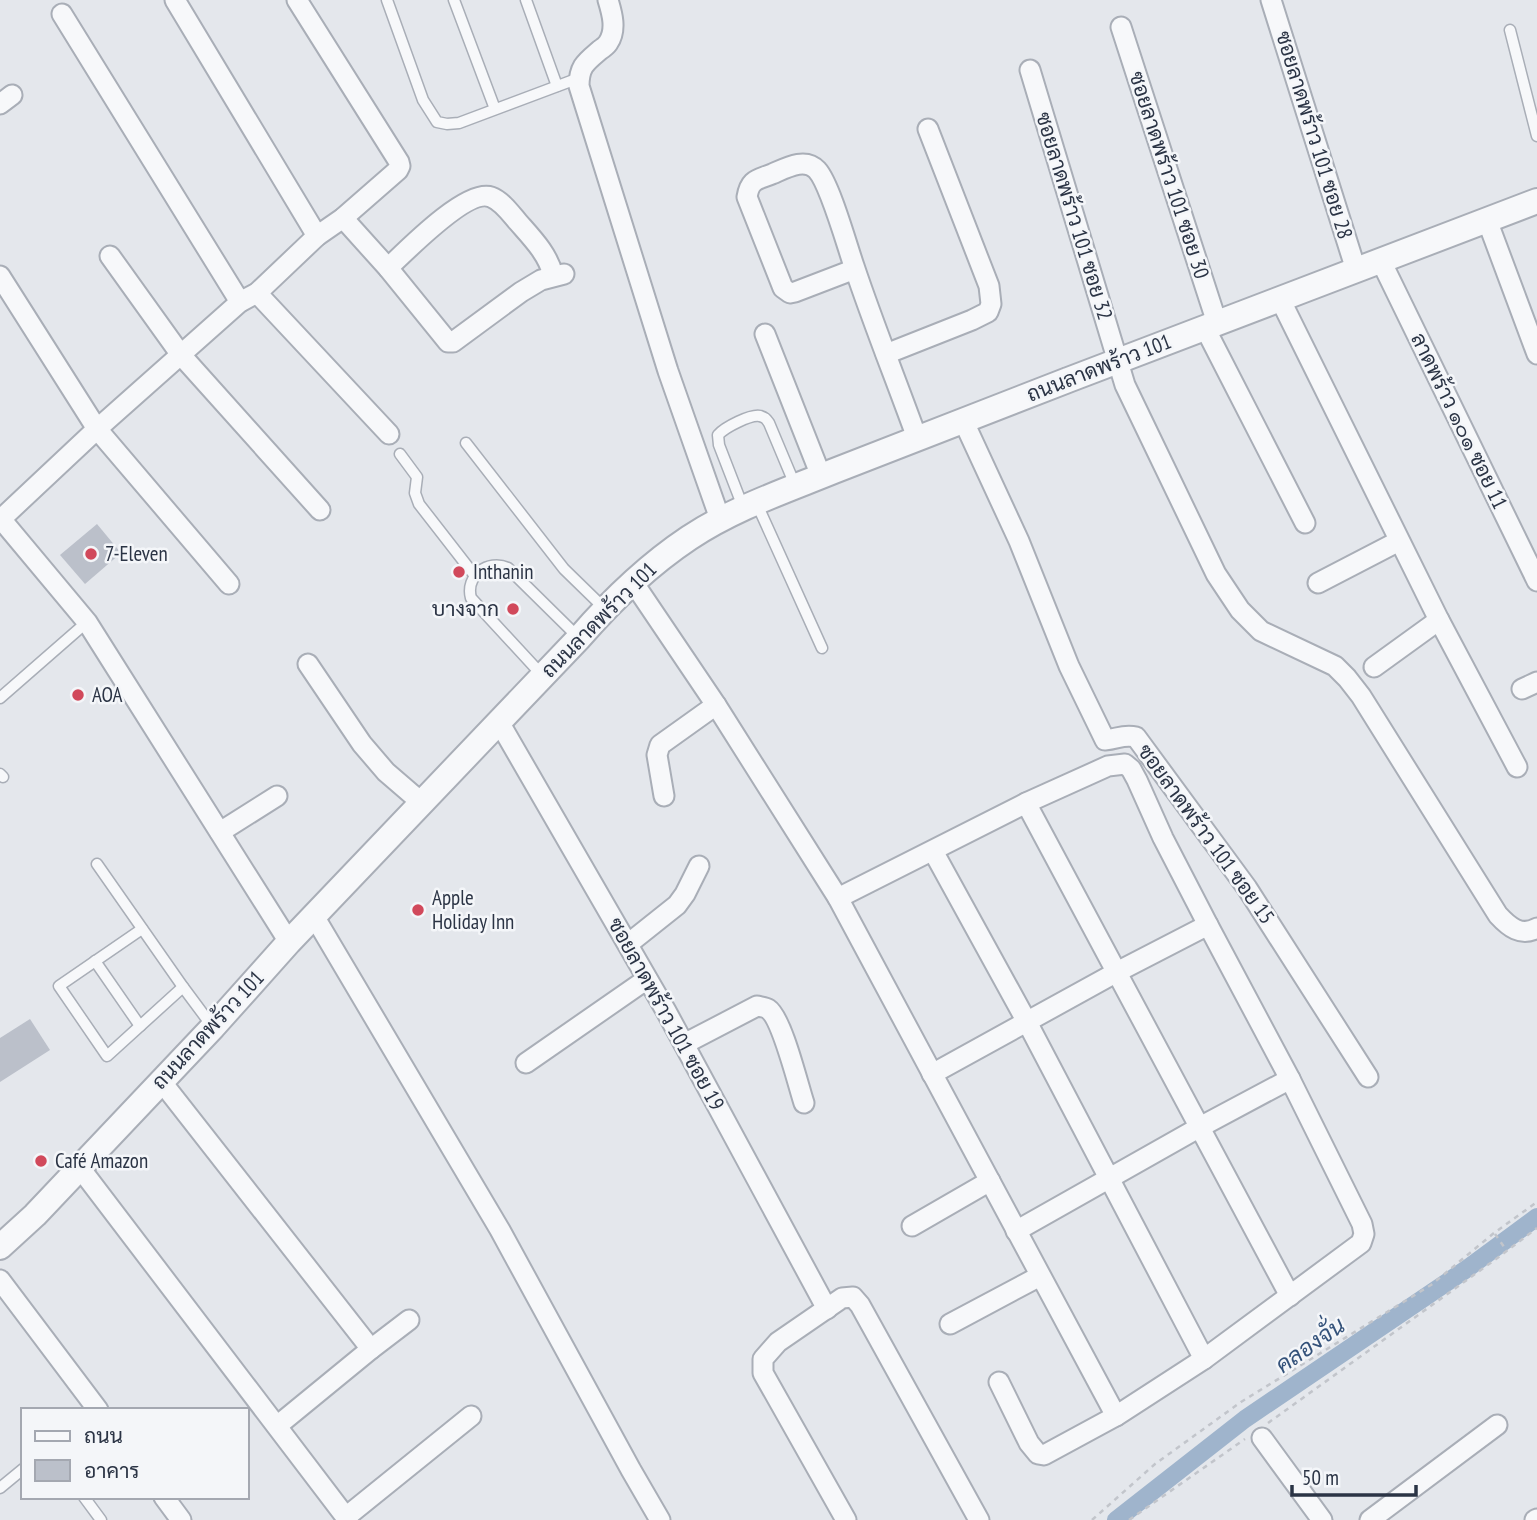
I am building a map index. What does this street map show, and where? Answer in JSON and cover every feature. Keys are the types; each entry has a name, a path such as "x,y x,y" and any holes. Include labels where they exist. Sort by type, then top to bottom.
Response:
{"street":[{"path":"175,0 317,236"},
{"path":"289,942 87,622 1,520 97,429 317,236 393,176 400,166 297,0"},
{"path":"607,0 613,16 613,32 608,43 583,64 579,86 668,371 720,519"},
{"name":"ซอยลาดพร้าว 101 ซอย 28","path":"1271,0 1356,270"},
{"path":"62,14 248,297 389,434"},
{"name":"ซอยลาดพร้าว 101 ซอย 30","path":"1121,27 1211,325 1305,523"},
{"name":"ซอยลาดพร้าว 101 ซอย 32","path":"1030,70 1125,385 1216,574 1240,610 1261,631 1335,666 1347,678 1361,696 1498,915 1507,925 1518,931 1532,931 1537,928"},
{"path":"886,354 972,320 988,312 991,304 989,286 928,129"},
{"path":"855,270 795,292 790,293 783,288 747,197 749,186 794,164 808,165 818,171 828,189 917,438"},
{"path":"343,218 388,268 447,342 453,342 520,292 541,280 558,275 541,248 505,207 490,196 478,196 444,217 388,268"},
{"name":"ถนนลาดพร้าว 101","path":"0,1247 80,1168 289,942 605,609 672,550 720,519 796,485 1537,201"},
{"path":"1487,220 1537,354"},
{"path":"110,256 181,355 320,510"},
{"name":"ลาดพร้าว ๑๐๑ ซอย 11","path":"1381,261 1537,581"},
{"path":"0,276 97,429 229,584"},
{"path":"1280,299 1439,620 1517,767"},
{"path":"765,334 821,476"},
{"name":"ซอยลาดพร้าว 101 ซอย 15","path":"963,420 1018,541 1069,666 1105,740 1127,735 1136,737 1247,888 1368,1077"},
{"path":"1318,583 1399,541"},
{"path":"633,582 716,705 838,898 1115,1416"},
{"path":"1374,667 1439,620"},
{"path":"308,664 362,744 386,772 422,803"},
{"path":"664,796 657,755 660,745 716,705"},
{"name":"ซอยลาดพร้าว 101 ซอย 19","path":"499,722 648,979 827,1309"},
{"path":"838,898 1026,803 1108,766 1125,764 1137,780 1163,838 1290,1079 1362,1224 1364,1234 1361,1243 1204,1359 1115,1416 1044,1455 1038,1454 1029,1443 999,1382"},
{"path":"220,832 278,796"},
{"path":"1026,803 1290,1296"},
{"path":"933,851 1027,1022 1204,1359"},
{"path":"628,944 677,905 699,866"},
{"path":"314,916 500,1230 660,1520"},
{"path":"932,1074 1208,925"},
{"path":"526,1062 648,979"},
{"path":"684,1044 757,1006 768,1009 776,1019 803,1102"},
{"path":"1016,1231 1290,1079"},
{"path":"162,1081 371,1349"},
{"path":"80,1168 347,1518 471,1416"},
{"path":"912,1226 990,1181"},
{"path":"950,1324 1041,1276"},
{"path":"0,1280 96,1408"},
{"path":"846,1520 763,1373 763,1359 778,1342 842,1298 853,1297 860,1305 979,1520"},
{"path":"277,1426 409,1320"},
{"path":"1370,1520 1497,1425"},
{"path":"1258,1433 1322,1520"},
{"path":"165,1499 181,1520"}],"lane":[{"path":"387,0 423,100 437,122 459,123 579,78"},
{"path":"454,0 495,109"},
{"path":"526,0 557,86"},
{"path":"1510,30 1537,136"},
{"path":"796,485 764,417 756,415 743,420 722,430 718,435 719,445 822,648"},
{"path":"466,443 564,569 605,609"},
{"path":"400,454 416,477 415,493 419,504 475,576"},
{"path":"543,676 471,598 469,592 475,576 485,567 495,565 508,568 579,638"},
{"path":"0,698 87,622"},
{"path":"97,864 213,1027"},
{"path":"142,929 59,986 107,1056 183,987"},
{"path":"95,961 140,1026"},
{"path":"0,1488 21,1471"},
{"path":"85,1499 101,1520"}],"path":[{"path":"1092,1520 1155,1464 1282,1377 1431,1284 1537,1202"},
{"path":"1129,1520 1258,1433 1537,1228"},
{"path":"1494,1233 1507,1251"}],"building":[{"name":"7-Eleven","path":"97,524 121,553 85,584 60,555"},
{"path":"30,1019 50,1050 0,1082 0,1038"}],"waterway":[{"name":"คลองจั่น","path":"1116,1520 1245,1419 1468,1268 1537,1217"}],"place":[{"name":"7-Eleven","path":"91,554"},
{"name":"Inthanin","path":"459,572"},
{"name":"บางจาก","path":"513,609"},
{"name":"AOA","path":"78,695"},
{"name":"Apple Holiday Inn","path":"418,910"},
{"name":"Café Amazon","path":"41,1161"}]}
